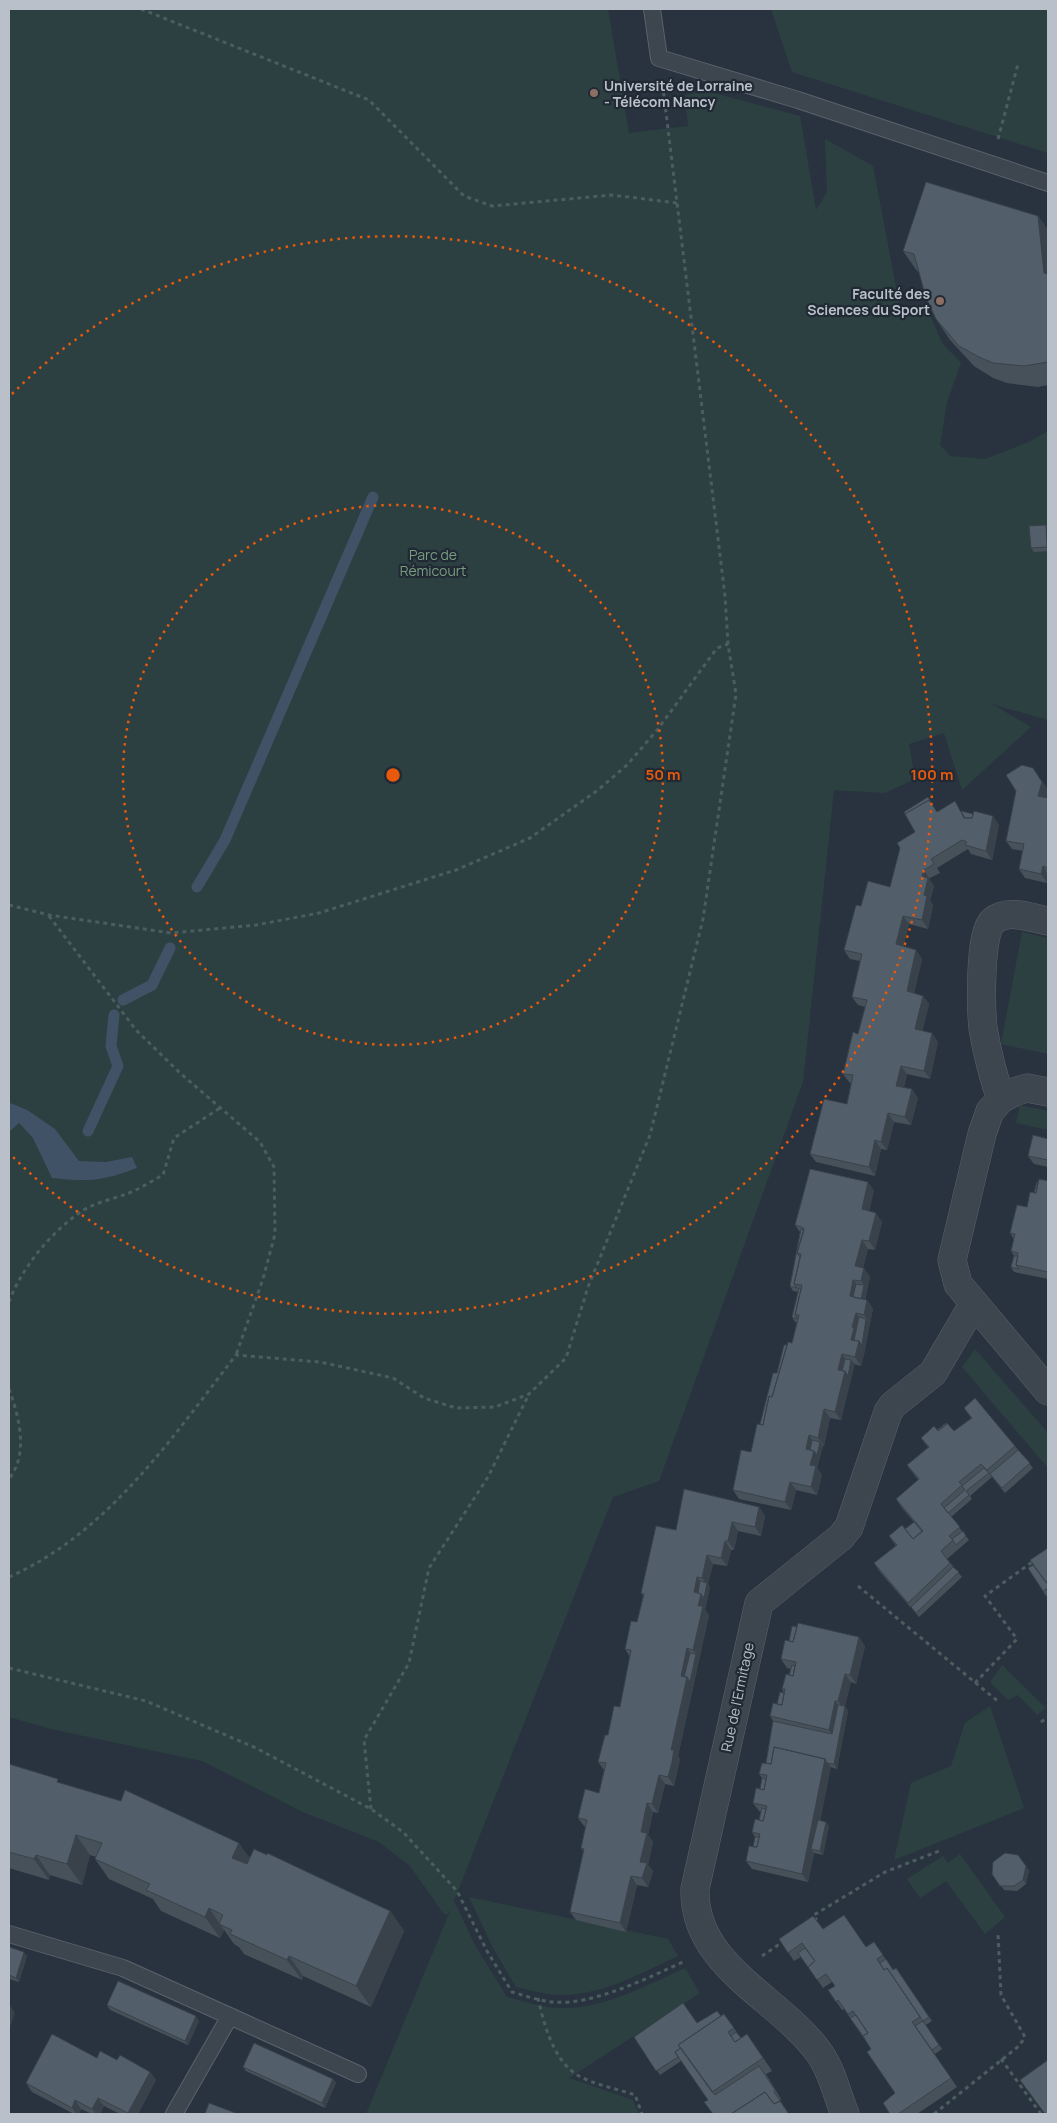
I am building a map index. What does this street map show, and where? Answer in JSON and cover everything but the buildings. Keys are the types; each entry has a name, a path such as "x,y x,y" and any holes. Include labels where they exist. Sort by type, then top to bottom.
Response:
{"street":[{"path":"1001,1099 983,1028 983,947 987,928 994,920 1006,914 1048,922"},
{"path":"1048,1092 1027,1088 1001,1099 990,1111 982,1134 952,1260 958,1284 1048,1391"},
{"name":"Rue de l'Ermitage","path":"844,2114 821,2056 714,1952 699,1924 694,1908 695,1889 759,1603 841,1536 849,1527 888,1412 893,1405 933,1373 974,1303"}],"lane":[{"path":"652,9 659,58 798,100 1048,183"},
{"path":"9,1934 123,1968 358,2074"},
{"path":"174,2114 230,2016"}],"path":[{"path":"141,9 369,100 464,196 492,206 612,195 677,203"},
{"path":"371,1809 364,1740 409,1663 429,1568 488,1478 529,1394 566,1358 588,1287 650,1136 703,919 736,694 728,644 725,596 659,58"},
{"path":"991,164 1018,64"},
{"path":"9,906 49,915 171,933 256,925 318,913 456,870 530,838 598,790 627,765 658,729 717,648 728,644"},
{"path":"9,1578 62,1547 99,1520 163,1449 236,1355 263,1279 275,1234 274,1167 260,1142 180,1073 136,1030 49,915"},
{"path":"9,1302 16,1284 33,1260 65,1225 84,1210 130,1193 163,1175 174,1138 220,1108"},
{"path":"236,1355 320,1362 393,1378 424,1398 456,1408 495,1407 529,1394"},
{"path":"9,1389 20,1424 19,1454 14,1472 9,1479"},
{"path":"975,1683 1017,1638 985,1596 1040,1557"},
{"path":"858,1586 1000,1702"},
{"path":"9,1668 146,1701 256,1748 371,1809 403,1832 457,1891 487,1952 512,1992 554,2002 596,1997 714,1952"},
{"path":"1041,1722 1048,1717"},
{"path":"808,1925 816,1919 814,1915 885,1872 939,1851"},
{"path":"934,2114 1019,2046 1025,2037 1001,1994 998,1934"},
{"path":"737,1973 792,1936"},
{"path":"538,1998 543,2022 566,2067 580,2077 635,2095 642,2114"},
{"path":"1001,2059 1041,2114"}],"green space":[{"name":"Parc de Rémicourt","path":"9,9 608,9 629,133 688,126 685,95 706,91 800,116 816,210 827,192 825,139 873,166 901,313 925,303 942,343 961,363 947,402 940,445 950,456 985,459 1029,442 1048,431 1048,720 992,704 1031,727 962,790 944,733 909,744 915,779 885,793 834,790 803,1082 659,1481 613,1497 454,1901 476,1947 507,1997 540,2006 576,2008 608,2001 640,1989 685,1968 700,1993 569,2078 633,2100 639,2114 366,2114 451,1909 447,1915 443,1913 410,1866 379,1842 303,1812 202,1761 51,1729 9,1717"},
{"path":"771,9 1048,9 1048,153 792,72"},
{"path":"1022,932 1048,938 1048,1054 1001,1044"},
{"path":"1020,1105 1048,1111 1048,1130 1016,1123"},
{"path":"975,1349 1048,1433 1048,1468 962,1367"},
{"path":"1002,1665 1046,1708 1037,1715 1018,1695 1008,1700 990,1682"},
{"path":"990,1706 1024,1808 894,1860 911,1783 951,1766 965,1723"},
{"path":"960,1854 1005,1917 985,1934 946,1881 920,1898 907,1879 943,1856 948,1863"},
{"path":"469,1897 668,1939 678,1956 621,1982 577,1994 556,1995 516,1987 493,1948"}],"water":[{"path":"10,1103 27,1110 55,1129 79,1161 106,1162 132,1157 137,1168 105,1178 75,1180 52,1178 33,1138 19,1123 9,1132"}],"waterway":[{"path":"197,887 225,840 373,497"},
{"path":"123,1000 152,985 170,948"},
{"path":"88,1131 118,1066 111,1046 114,1015"}],"place":[{"name":"Université de Lorraine - Télécom Nancy","path":"594,93"},
{"name":"Faculté des Sciences du Sport","path":"940,301"}]}
